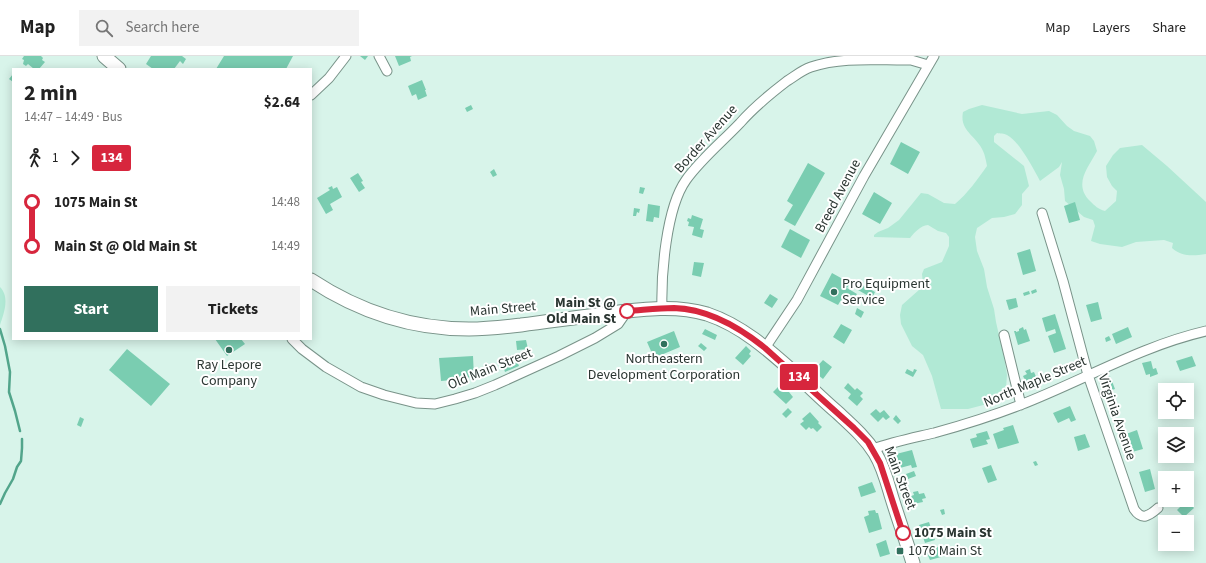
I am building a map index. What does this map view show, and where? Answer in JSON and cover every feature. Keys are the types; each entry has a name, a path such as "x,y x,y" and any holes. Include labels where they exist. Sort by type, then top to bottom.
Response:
{"main road":[{"path":"104,56 118,68"},
{"name":"Main Street","path":"312,281 345,300 373,312 411,323 445,328 472,329 501,327 627,311 672,308 688,310 716,318 742,331 765,348 868,442 883,470 913,563"}],"street":[{"path":"312,94 329,78 346,56"},
{"path":"379,56 387,71"},
{"name":"Breed Avenue","path":"765,348 797,300 864,176 934,56"},
{"name":"Border Avenue","path":"662,309 661,292 664,259 675,202 685,181 700,163 755,107 793,77 819,64 843,61 909,60 928,65"},
{"name":"Virginia Avenue","path":"1042,214 1063,281 1088,375 1134,509 1138,514 1145,517 1150,515 1158,508"},
{"name":"Old Main Street","path":"293,340 302,349 326,367 361,387 384,395 416,403 435,404 475,393 559,356 596,338 618,324 627,311"},
{"name":"North Maple Street","path":"872,449 992,416 1022,405 1088,375 1166,343 1206,331"},
{"path":"1004,335 1022,405"}],"green space":[{"path":"982,105 1022,114 1049,111 1057,115 1074,131 1090,136 1094,141 1097,151 1086,170 1082,182 1083,188 1085,195 1090,201 1105,211 1116,201 1117,191 1107,177 1106,166 1113,155 1120,148 1142,145 1206,202 1206,254 1192,255 1180,253 1172,248 1173,243 1164,240 1136,242 1122,247 1100,244 1091,241 1095,226 1093,220 1084,217 1065,201 1064,189 1060,175 1062,162 1059,167 1040,181 1025,155 1012,138 1006,134 997,133 994,136 994,142 1024,166 1029,186 1022,194 1022,205 1015,214 992,218 977,228 975,237 977,251 984,269 987,287 994,309 1004,357 1007,375 1006,388 991,403 968,409 941,409 932,376 923,355 912,346 901,324 900,315 902,305 920,289 923,284 922,274 924,269 942,262 949,246 949,237 946,233 938,231 928,225 920,228 910,238 874,237 874,235 888,228 899,220 921,193 928,194 944,203 955,204 972,186 987,166 980,146 966,129 962,119 963,112"},
{"path":"0,287 5,295 5,305 0,325"}],"building":[{"path":"24,56 41,56 43,58 42,60 45,62 40,68 33,68 28,64 26,66 23,64 24,60 22,59"},
{"path":"151,56 182,56 186,59 183,64 180,61 175,68 152,68 146,64"},
{"path":"224,56 293,56 287,68 217,68"},
{"path":"360,56 368,56 365,60"},
{"path":"395,56 412,56 410,57 411,61 399,66"},
{"path":"422,80 427,96 418,100 416,94 412,96 408,86"},
{"path":"471,105 473,109 467,112 465,108"},
{"path":"901,142 920,152 908,174 890,164"},
{"path":"808,163 825,173 795,226 784,220 793,205 787,201"},
{"path":"494,169 497,175 493,177 490,172"},
{"path":"358,173 365,188 359,192 350,178"},
{"path":"332,186 333,189 337,187 342,197 330,204 333,210 326,214 317,198 330,190 328,188"},
{"path":"640,187 645,188 643,194 639,193"},
{"path":"874,192 892,203 880,224 862,214"},
{"path":"1075,202 1080,220 1069,223 1064,206"},
{"path":"648,204 660,206 659,218 654,217 653,222 646,221"},
{"path":"634,208 640,209 636,216 633,216"},
{"path":"692,215 703,219 700,229 704,230 702,238 692,235 694,227 688,226 688,218 691,219"},
{"path":"790,229 810,240 801,258 781,247"},
{"path":"1030,249 1036,271 1023,275 1017,253"},
{"path":"694,262 704,263 701,277 692,275"},
{"name":"Pro Equipment Service","path":"832,273 850,283 847,288 857,294 850,305 841,300 838,305 820,296"},
{"path":"886,281 893,283 890,289 884,287"},
{"path":"861,284 875,292 872,298 858,290"},
{"path":"1036,289 1037,292 1032,294 1031,291"},
{"path":"1029,291 1030,294 1024,296 1023,293"},
{"path":"770,294 778,299 772,308 764,303"},
{"path":"1016,298 1018,307 1009,310 1006,300"},
{"path":"1098,302 1102,319 1091,322 1086,305"},
{"path":"857,308 864,312 861,318 855,314"},
{"path":"1055,314 1066,349 1054,353 1048,336 1056,333 1055,329 1046,332 1042,318"},
{"path":"841,324 852,330 844,344 833,337"},
{"path":"1023,327 1024,330 1026,329 1030,341 1018,345 1014,331 1019,331 1019,329"},
{"path":"1128,327 1132,337 1116,344 1112,334"},
{"path":"705,329 717,335 715,340 702,334"},
{"name":"Northeastern Development Corporation","path":"674,331 680,347 654,358 647,342"},
{"path":"1109,336 1111,340 1106,342 1105,338"},
{"name":"Ray Lepore Company","path":"216,340 242,340 245,344 227,356"},
{"path":"526,340 528,349 517,350 516,341"},
{"path":"701,343 707,348 704,351 698,346"},
{"path":"746,346 751,351 749,354 751,356 743,365 735,358"},
{"path":"127,349 170,384 151,406 109,370"},
{"path":"514,354 519,366 505,372 501,360"},
{"path":"473,356 474,377 441,381 439,358"},
{"path":"1192,356 1196,366 1180,371 1176,361"},
{"path":"823,360 832,367 823,379 813,371"},
{"path":"1151,361 1153,369 1156,368 1158,374 1150,377 1150,374 1146,375 1142,363"},
{"path":"907,369 913,372 914,369 917,370 913,377 905,373"},
{"path":"1030,369 1031,373 1034,372 1037,379 1035,380 1037,386 1031,389 1028,387 1023,376 1027,374 1025,371"},
{"path":"1110,376 1115,389 1112,390 1114,396 1108,398 1106,393 1104,394 1099,383"},
{"path":"848,383 855,390 857,388 863,393 860,396 863,399 857,406 848,398 851,394 844,388"},
{"path":"781,384 786,390 787,388 790,391 789,392 793,397 786,404 773,392"},
{"path":"1070,406 1076,420 1071,422 1069,418 1058,423 1053,413"},
{"path":"788,408 792,412 786,418 782,414"},
{"path":"876,409 880,413 884,410 890,417 886,420 883,417 878,422 870,414"},
{"path":"810,412 822,427 817,432 813,428 811,429 809,427 806,430 800,424 804,421 802,419"},
{"path":"896,415 901,421 898,424 893,419"},
{"path":"80,417 84,419 81,427 77,425"},
{"path":"1013,425 1019,443 998,449 993,434 1004,430 1003,428"},
{"path":"1137,430 1143,449 1132,452 1126,434"},
{"path":"987,431 990,439 986,440 988,444 973,448 970,439 977,437 976,434"},
{"path":"1085,434 1090,447 1078,451 1074,437"},
{"path":"912,450 917,467 912,468 911,465 900,468 896,454"},
{"path":"1036,461 1038,465 1035,466 1033,462"},
{"path":"991,465 997,480 988,483 982,468"},
{"path":"1150,469 1155,489 1145,492 1139,472"},
{"path":"914,471 916,476 908,479 906,474"},
{"path":"872,482 876,492 861,497 858,487"},
{"path":"918,491 919,494 924,493 926,498 922,499 923,502 913,504 911,496 914,495 913,492"},
{"path":"1180,507 1194,508 1186,515 1182,515 1177,510"},
{"path":"944,509 945,514 942,515 940,510"},
{"path":"875,510 876,513 878,513 882,529 869,533 864,517 869,515 868,511"},
{"path":"929,522 935,540 925,543 919,525"},
{"path":"886,540 890,554 880,557 876,544"},
{"path":"938,547 941,557 930,560 926,551"}],"waterway":[{"path":"0,329 10,372 9,392 20,431"},
{"path":"0,504 21,461 22,439"}],"bus line":[{"name":"134","path":"627,311 672,308 697,312 706,314 732,325 754,339 781,361 868,442 876,454 883,470 903,533"}],"place":[{"name":"Pro Equipment Service","path":"834,292"},
{"name":"Main St @ Old Main St","path":"627,311"},
{"name":"Northeastern Development Corporation","path":"664,344"},
{"name":"Ray Lepore Company","path":"229,350"},
{"name":"1075 Main St","path":"903,533"},
{"name":"1076 Main St","path":"900,551"}]}
